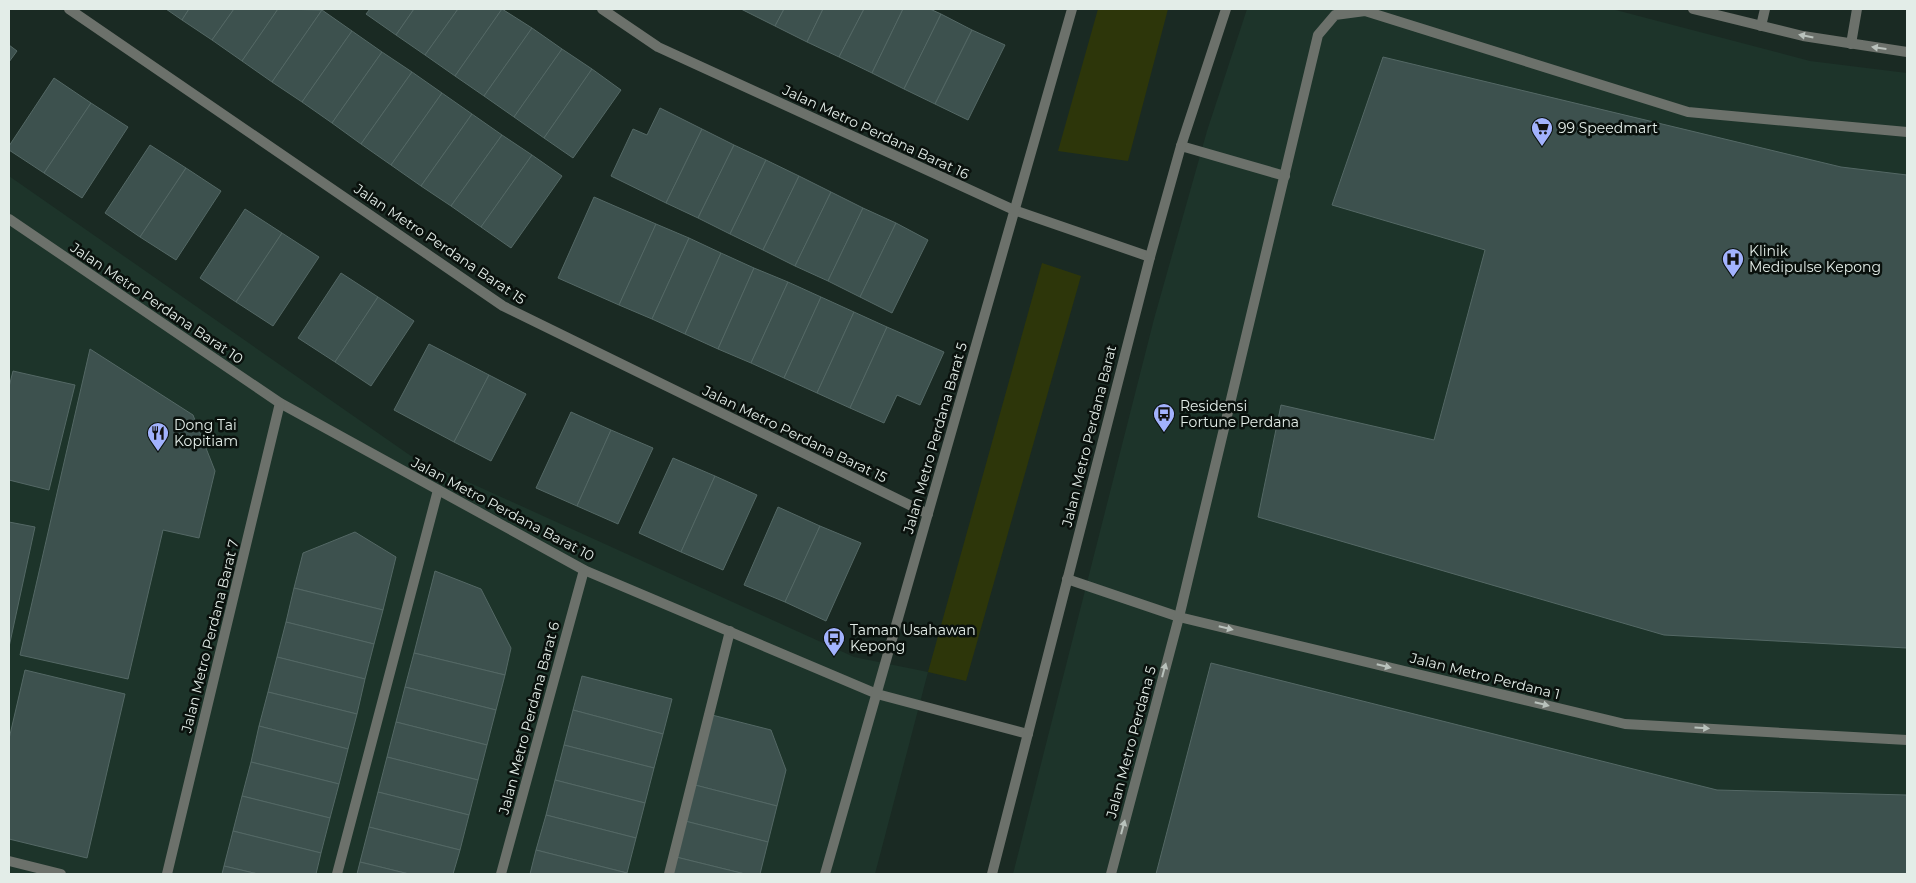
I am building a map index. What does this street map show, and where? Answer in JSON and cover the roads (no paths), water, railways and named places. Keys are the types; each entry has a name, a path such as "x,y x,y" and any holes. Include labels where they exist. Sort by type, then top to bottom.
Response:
{"street":[{"name":"Jalan Metro Perdana Barat 15","path":"69,9 504,306 928,514"},
{"name":"Jalan Metro Perdana Barat 16","path":"602,9 658,47 1014,210 1150,257"},
{"name":"Jalan Metro Perdana Barat 5","path":"825,874 1072,9"},
{"name":"Jalan Metro Perdana Barat","path":"992,874 1150,257 1181,146 1226,9"},
{"path":"1693,9 1803,36 1907,52"},
{"path":"1761,26 1766,9"},
{"path":"1851,44 1857,9"},
{"name":"Jalan Metro Perdana 5","path":"1111,874 1178,617 1318,35 1335,15 1365,11 1688,112 1907,132"},
{"path":"1181,146 1284,176"},
{"name":"Jalan Metro Perdana Barat 10","path":"9,220 280,403 584,570 877,694 1028,734"},
{"name":"Jalan Metro Perdana Barat 7","path":"167,874 280,403"},
{"path":"337,874 438,490"},
{"name":"Jalan Metro Perdana Barat 6","path":"501,874 584,570"},
{"name":"Jalan Metro Perdana 1","path":"1067,579 1178,617 1625,724 1907,740"},
{"path":"668,874 730,631"},
{"path":"9,861 61,874"}],"place":[{"name":"99 Speedmart","path":"1542,147"},
{"name":"Klinik Medipulse Kepong","path":"1733,278"},
{"name":"Residensi Fortune Perdana","path":"1164,433"},
{"name":"Dong Tai Kopitiam","path":"158,452"},
{"name":"Taman Usahawan Kepong","path":"834,657"}]}
